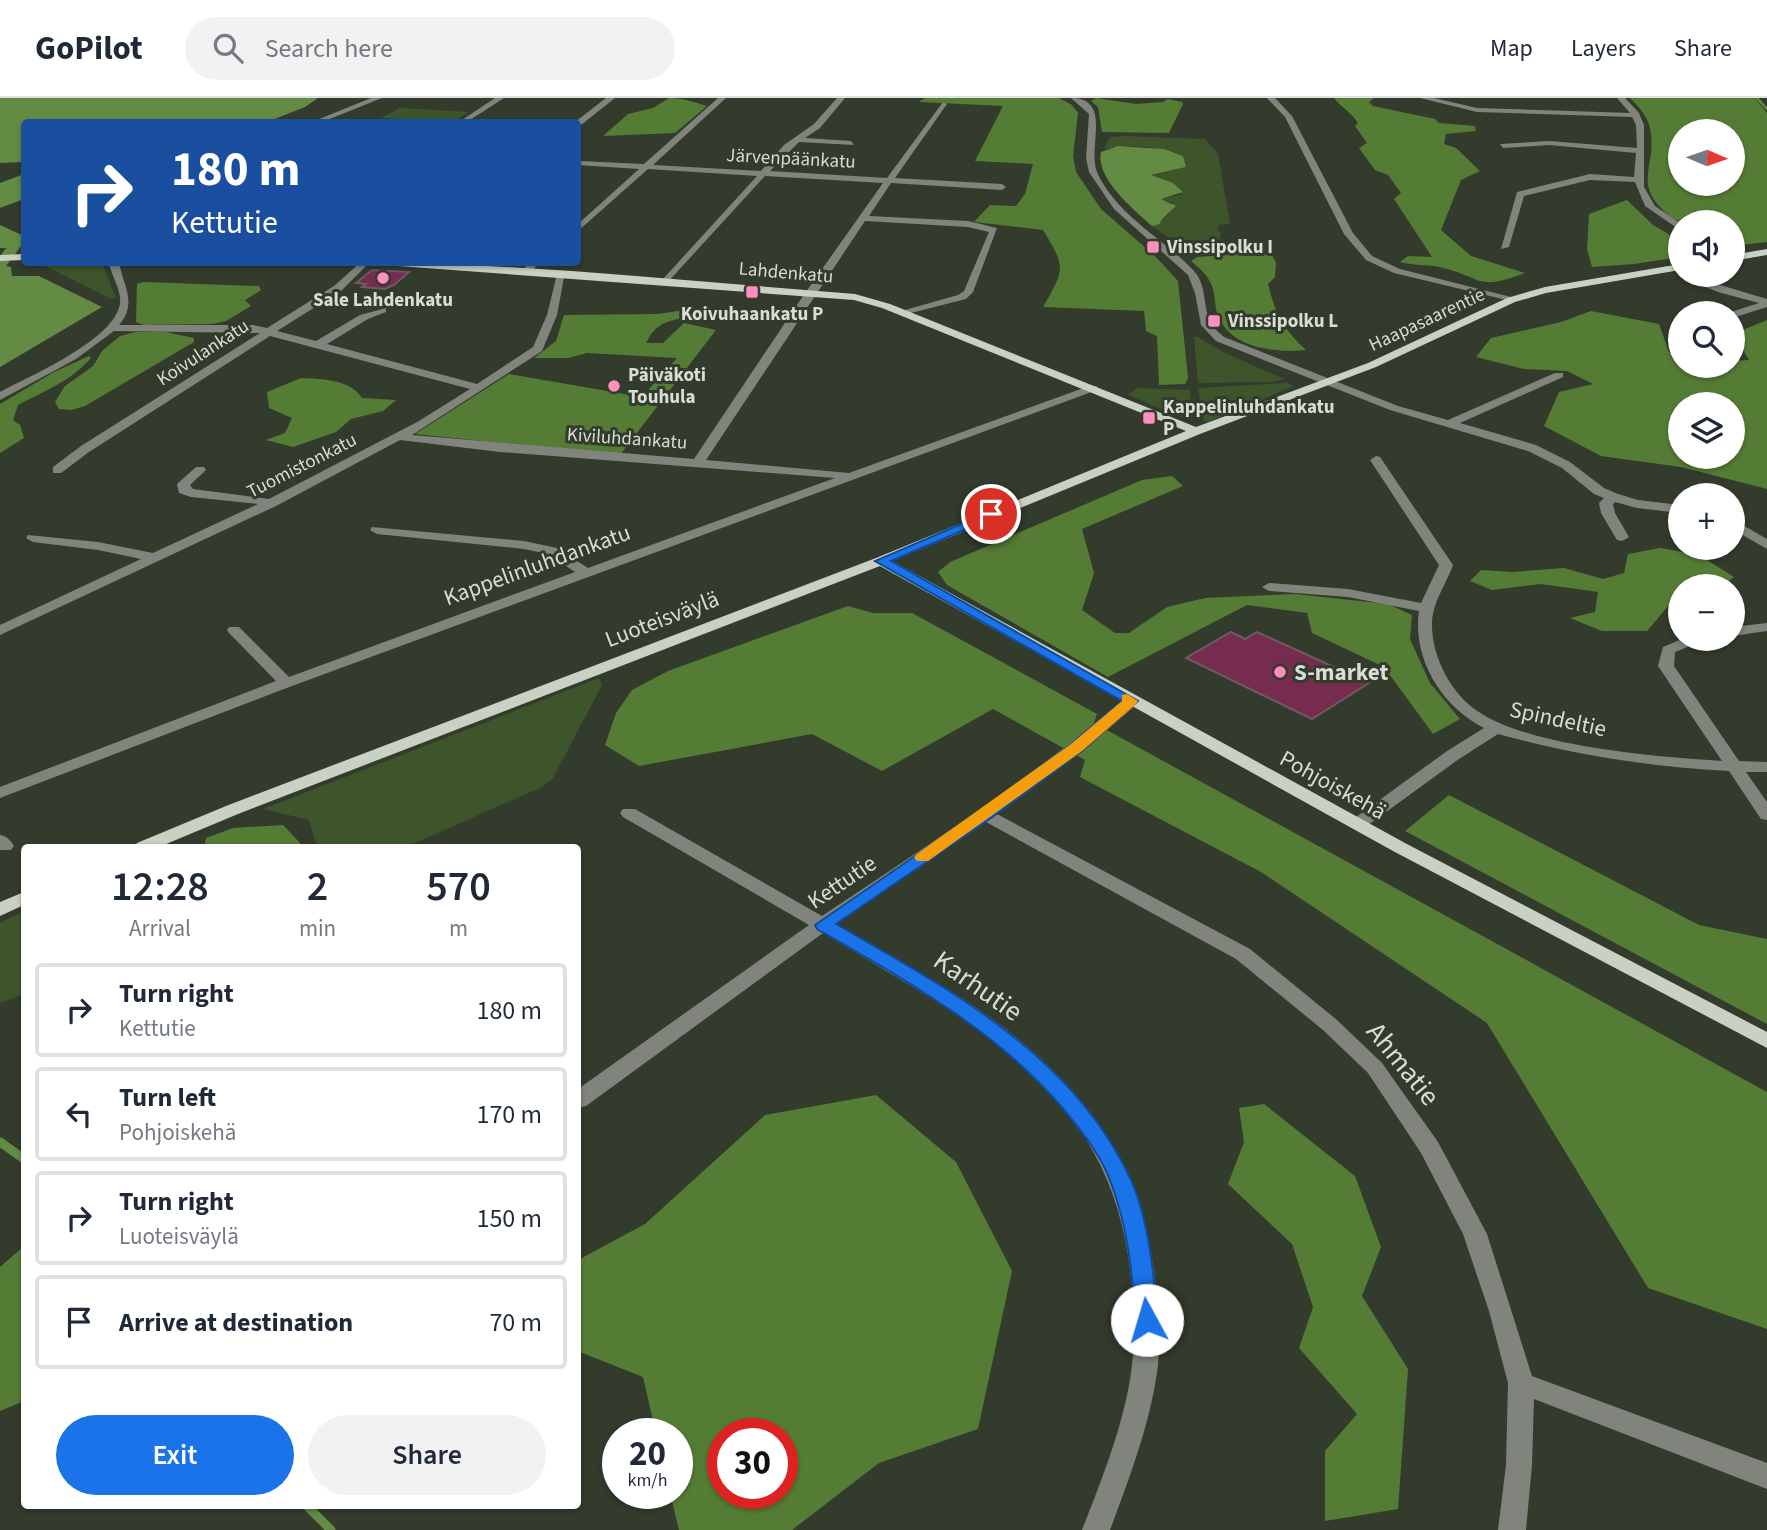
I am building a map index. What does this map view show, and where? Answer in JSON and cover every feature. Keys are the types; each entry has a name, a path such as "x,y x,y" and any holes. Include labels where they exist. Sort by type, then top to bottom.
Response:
{"main road":[{"path":"1745,255 1767,252"},
{"path":"0,258 21,257"},
{"name":"Lahdenkatu","path":"442,266 855,297 903,312 1196,431"},
{"name":"Haapasaarentie","path":"1196,431 1372,365 1511,300 1545,290 1668,269"},
{"name":"Luoteisväylä","path":"150,844 232,810 881,561 1196,431"},
{"name":"Pohjoiskehä","path":"881,561 1358,824 1767,1041"},
{"path":"0,910 21,900"}],"street":[{"path":"324,119 378,98"},
{"path":"468,119 500,98"},
{"path":"581,121 611,98"},
{"path":"581,225 722,98"},
{"path":"666,281 764,173 796,140 817,126 841,98"},
{"path":"1074,98 1089,107 1093,114 1090,159 1093,172 1117,207 1183,265 1196,281 1203,314 1212,332 1233,345 1394,408 1532,448 1566,465 1599,491 1613,497 1637,504 1668,508"},
{"path":"1271,98 1288,116 1349,234 1369,258 1397,271 1511,300"},
{"path":"1424,98 1477,110 1636,115"},
{"path":"1621,98 1636,115 1642,129 1640,190 1651,207 1668,219"},
{"path":"698,463 811,292 943,104"},
{"path":"796,140 851,144"},
{"path":"1503,146 1549,143 1642,151"},
{"name":"Järvenpäänkatu","path":"581,163 1002,187"},
{"path":"1504,247 1520,194 1590,177 1639,180"},
{"path":"863,218 968,224 994,230 968,292 962,297 903,312"},
{"path":"0,397 92,345 114,328 122,318 125,305 115,266"},
{"name":"Koivulankatu","path":"57,470 338,288 363,266"},
{"path":"526,271 532,266"},
{"name":"Tuomistonkatu","path":"0,631 271,503 401,437 538,349 552,315 562,274"},
{"path":"1714,287 1767,303"},
{"path":"1745,311 1767,303"},
{"path":"316,346 364,317 382,310"},
{"path":"114,328 232,327 266,333 477,387"},
{"path":"1448,424 1559,375"},
{"name":"Kappelinluhdankatu","path":"0,793 286,683 1093,388"},
{"name":"Kiviluhdankatu","path":"401,437 500,448 851,476"},
{"path":"1376,460 1446,565 1426,609 1423,634 1446,686 1457,701 1473,715 1496,729"},
{"path":"200,470 183,484 184,490 271,503"},
{"path":"1613,497 1606,503 1608,513 1622,537"},
{"path":"377,530 543,549 560,555 586,573"},
{"path":"1745,531 1767,545"},
{"path":"33,538 98,546 155,558"},
{"path":"1269,587 1314,588 1350,593 1426,609"},
{"path":"0,617 19,622"},
{"path":"1745,630 1767,627"},
{"path":"234,630 286,683"},
{"path":"1668,650 1666,666 1767,816"},
{"name":"Kettutie","path":"581,1098 823,925 985,815 1076,748 1131,701"},
{"name":"Spindeltie","path":"1358,824 1453,755 1496,729 1556,746 1695,764 1767,766"},
{"name":"Karhutie","path":"629,813 922,982 999,1033 1045,1074 1093,1131 1122,1182 1141,1256 1147,1320 1143,1383 1119,1471 1096,1530"},
{"name":"Ahmatie","path":"985,815 1243,954 1330,1025 1375,1068 1430,1148 1475,1234 1501,1311 1521,1383 1519,1465 1512,1530"},
{"path":"1521,1383 1767,1476"}],"shaded area":[{"path":"0,98 318,98 305,107 275,119 21,119 21,162 0,163"},
{"path":"669,98 684,99 707,106 675,133 603,136 628,114 653,108"},
{"path":"925,98 1059,98 1072,105 1078,113 1073,156 1076,172 1101,209 1156,257 1178,281 1188,378 1185,384 1159,385 1157,336 1146,331 1144,311 1043,307 1056,284 1060,268 1056,252 1043,230 974,222 990,205 1016,206 1025,194 1033,164 975,161 1003,106 919,102"},
{"path":"1096,98 1136,104 1163,102 1168,99 1183,104 1169,133 1102,132 1098,107 1091,101"},
{"path":"1334,98 1374,98 1369,102 1373,106 1435,119 1439,123 1475,126 1476,131 1446,134 1444,144 1456,148 1480,171 1461,180 1441,230 1471,256 1525,273 1488,282 1439,267 1400,262 1408,256 1432,257 1394,199 1401,193 1388,175 1375,170 1359,148 1367,143 1355,126 1358,123"},
{"path":"1630,98 1755,98 1767,113 1767,242 1745,245 1745,210 1668,210 1668,214 1662,209 1649,189 1648,173 1652,146 1649,124"},
{"path":"400,108 469,112 457,119 381,118"},
{"path":"1110,137 1205,139 1218,154 1230,224 1219,225 1219,241 1179,245 1152,226 1160,224 1160,220 1169,214 1173,203 1161,199 1182,194 1172,183 1150,176 1186,167 1183,156 1144,147 1104,149"},
{"path":"1118,146 1164,149 1183,156 1186,167 1151,175 1173,183 1183,192 1161,199 1176,206 1160,224 1152,226 1117,193 1104,172 1101,152"},
{"path":"21,175 21,200 0,208 0,183"},
{"path":"1627,200 1653,225 1668,234 1668,259 1592,267 1587,249 1589,214"},
{"path":"0,225 21,235 21,246 6,266 11,267 12,276 39,276 102,307 0,367 0,256 6,248 0,248"},
{"path":"1255,253 1272,255 1276,263 1275,277 1268,284 1274,304 1286,328 1306,350 1282,351 1257,347 1234,336 1219,318 1210,282 1191,261 1197,257"},
{"path":"45,266 103,266 116,298 111,299"},
{"path":"137,284 259,286 261,290 245,300 251,306 226,321 212,324 144,325 136,322"},
{"path":"704,307 696,313 658,327 646,343 663,343 684,323 716,330 620,455 415,434 509,374 642,397 677,358 587,353 568,358 534,358 556,341 564,315 658,314"},
{"path":"1591,311 1659,324 1668,349 1668,378 1745,378 1745,360 1749,360 1745,354 1745,329 1767,320 1767,489 1689,469 1745,469 1745,392 1668,392 1668,465 1601,456 1544,426 1559,392 1593,384 1567,371 1524,369 1476,357 1491,338 1561,322"},
{"path":"135,332 165,332 194,338 194,342 85,406 71,410 59,409 55,402 65,386 93,366 102,351 120,336"},
{"path":"1194,337 1284,379 1271,382 1198,383"},
{"path":"89,356 91,358 66,380 18,405 13,420 20,425 24,438 0,453 0,404 54,372"},
{"path":"301,378 343,384 362,398 396,400 383,411 351,419 336,432 293,447 266,440 285,433 292,418 269,408 267,392"},
{"path":"1286,383 1294,386 1208,422 1203,420 1198,388"},
{"path":"1137,388 1190,390 1192,419 1186,419 1128,395"},
{"path":"1172,476 1183,486 1082,529 1094,573 1082,610 1115,633 1129,633 1167,607 1205,598 1295,594 1388,604 1412,615 1410,639 1430,683 1460,719 1433,734 1384,667 1312,633 1307,613 1247,605 1108,677 947,585 938,572 950,562 1142,480"},
{"path":"1660,548 1668,549 1668,560 1707,560 1729,574 1668,574 1668,606 1647,631 1602,631 1570,618 1595,612 1598,592 1541,584 1492,590 1470,581 1481,570 1512,572 1564,568 1603,579 1624,573 1628,554"},
{"path":"848,606 873,613 912,613 1097,714 1094,723 1767,1092 1767,1329 1648,1288 1487,1023 1261,872 1080,777 1085,760 993,709 882,771 812,734 639,766 605,745 616,713 632,690 668,671"},
{"path":"599,678 602,685 553,778 542,787 413,844 316,844 309,820 263,809"},
{"path":"1449,795 1699,925 1767,939 1767,1024 1405,831"},
{"path":"283,825 301,844 205,844 206,838 233,828"},
{"path":"21,912 21,995 0,1003 0,923"},
{"path":"876,1095 956,1162 1012,1271 978,1429 879,1463 792,1530 679,1530 674,1509 693,1509 693,1418 653,1418 643,1377 581,1352 581,1258 645,1224 765,1115"},
{"path":"1264,1104 1355,1176 1381,1247 1362,1296 1408,1369 1398,1509 1325,1521 1325,1451 1357,1414 1299,1348 1313,1307 1292,1244 1228,1184 1244,1142 1239,1108"},
{"path":"21,1249 21,1402 0,1411 0,1267"}],"building":[{"name":"Sale Lahdenkatu","path":"372,270 409,272 385,289 362,287 366,284 356,283"},
{"name":"S-market","path":"1231,632 1245,639 1257,632 1369,683 1312,719 1186,658"}],"waterway":[{"path":"1757,98 1767,109"},
{"path":"0,1142 21,1157"},
{"path":"310,1509 331,1530"}],"slow traffic":[{"path":"923,857 1076,748 1131,701 1127,698"}],"place":[{"name":"Vinssipolku I","path":"1153,247"},
{"name":"Sale Lahdenkatu","path":"383,278"},
{"name":"Koivuhaankatu P","path":"752,292"},
{"name":"Vinssipolku L","path":"1214,321"},
{"name":"Päiväkoti Touhula","path":"614,386"},
{"name":"Kappelinluhdankatu P","path":"1149,418"},
{"name":"S-market","path":"1280,672"}],"route":[{"path":"991,514 881,561 1131,701 1076,748 985,815 823,925 922,982 999,1033 1045,1074 1093,1131 1122,1182 1141,1256 1147,1320"}]}
